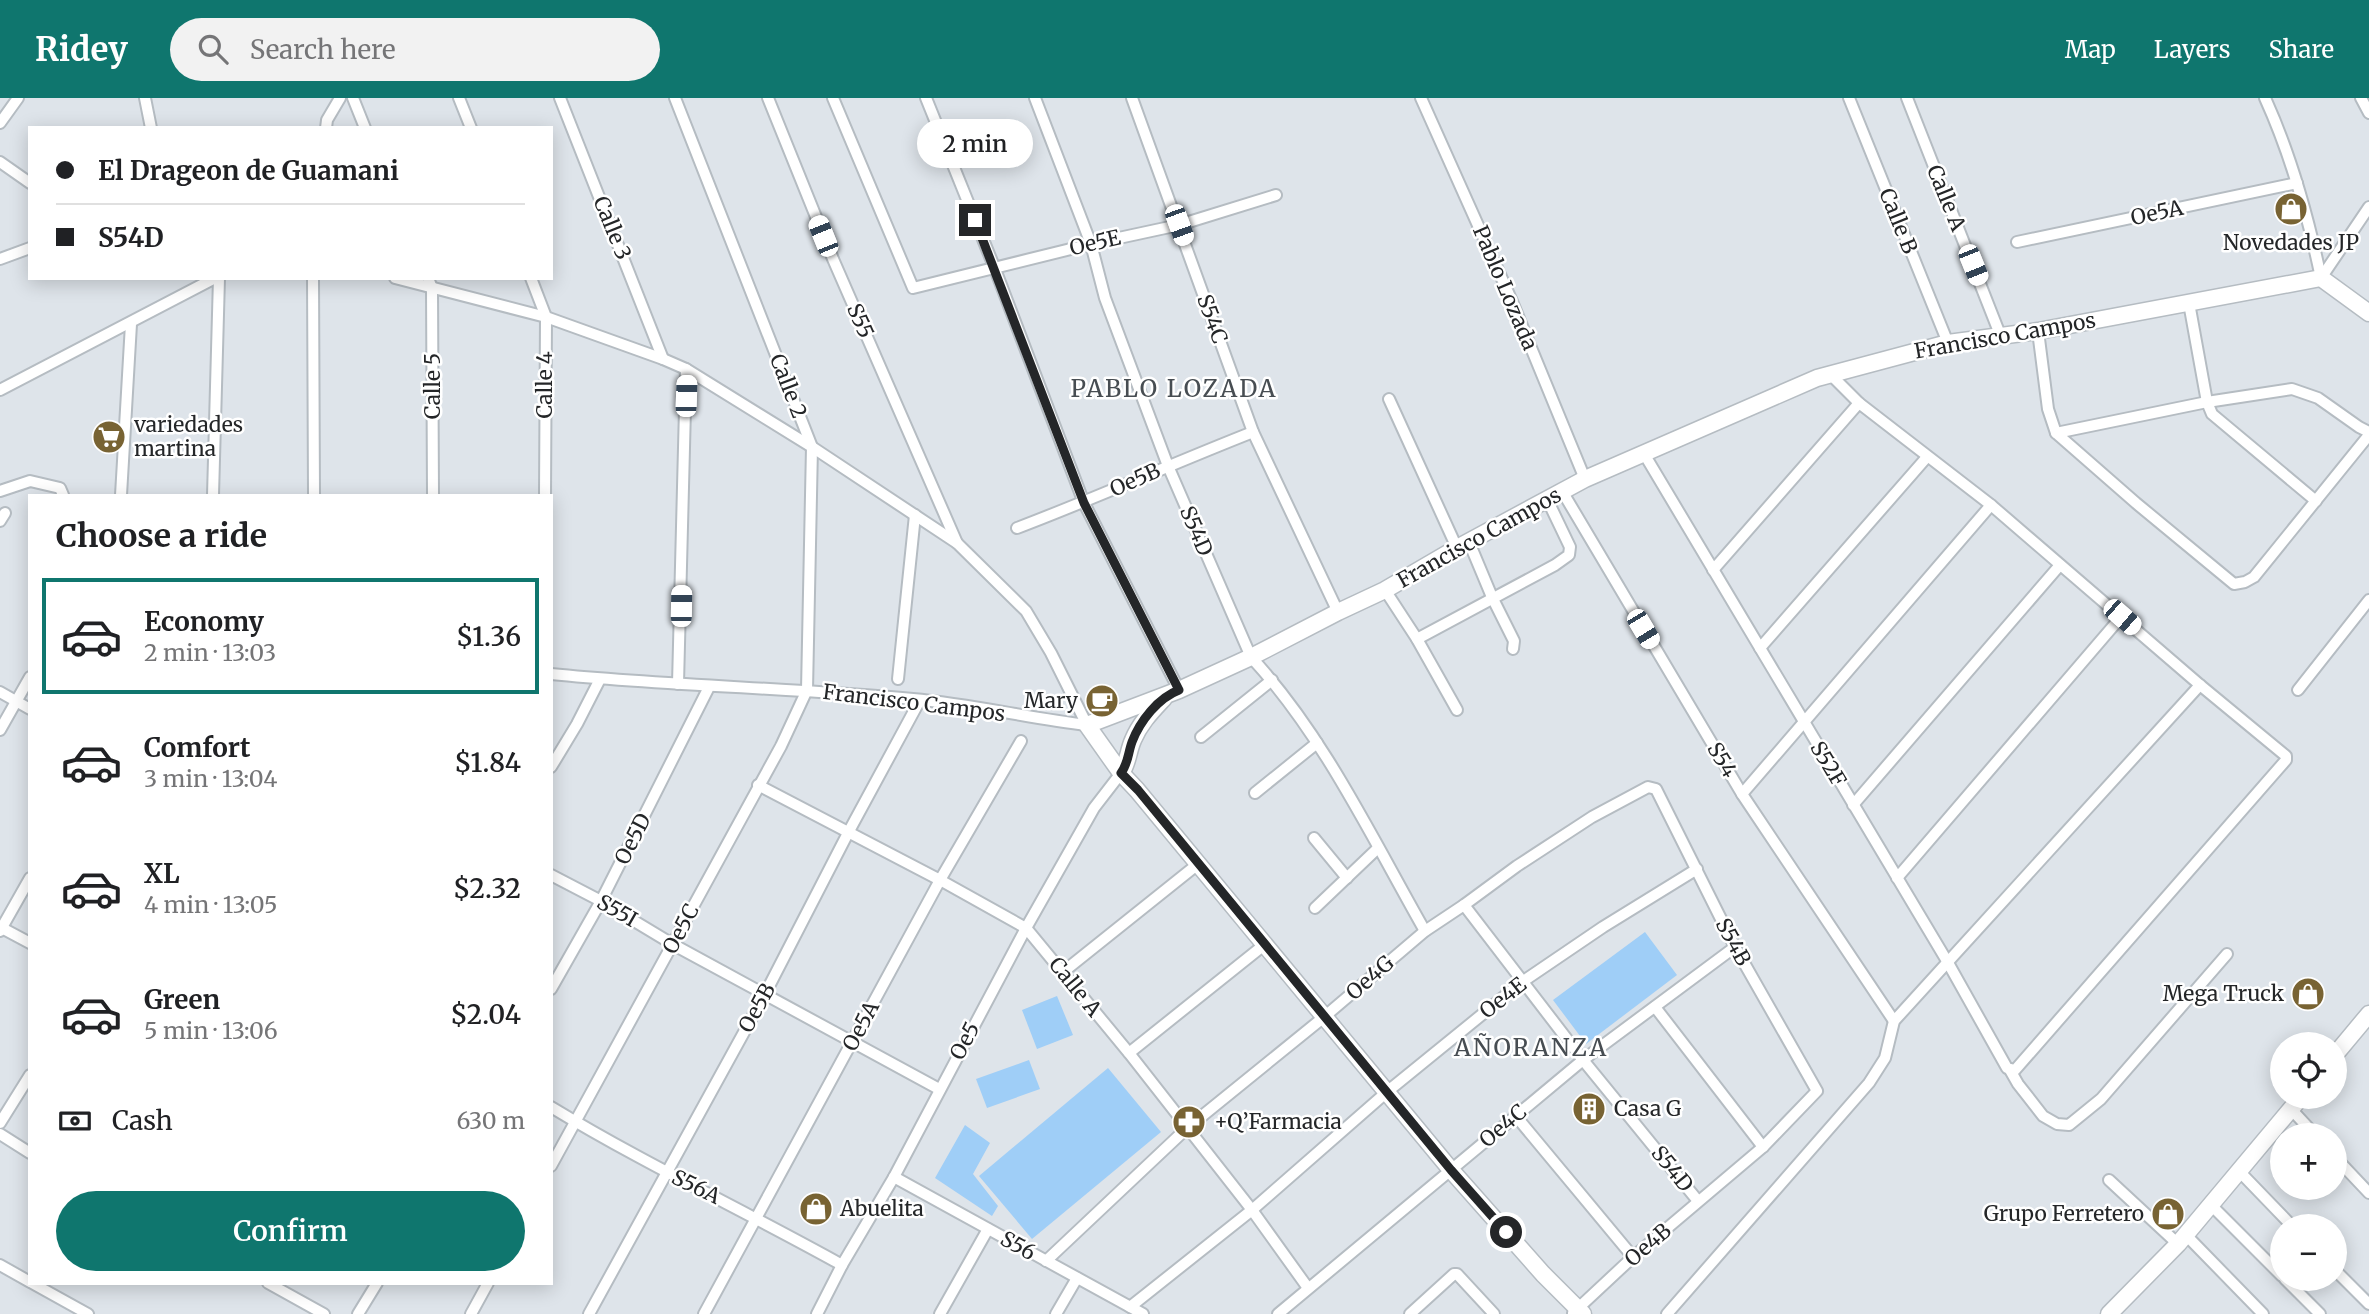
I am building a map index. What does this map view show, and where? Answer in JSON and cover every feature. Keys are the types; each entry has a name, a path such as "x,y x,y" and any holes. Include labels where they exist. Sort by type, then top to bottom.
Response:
{"street":[{"path":"0,123 18,98"},
{"path":"145,98 151,126"},
{"path":"326,126 340,98"},
{"path":"353,98 364,126"},
{"path":"459,98 470,126"},
{"name":"Calle 3","path":"560,98 663,359"},
{"name":"Calle 2","path":"676,98 812,447 807,691"},
{"name":"S55","path":"768,98 833,259 957,543"},
{"name":"Oe5E","path":"833,98 913,288 1179,225 1276,195"},
{"path":"926,98 995,269 1084,503 1173,692 1139,726 1121,773"},
{"name":"S54D","path":"1034,98 1091,244 1105,298 1168,466 1251,657 1272,680 1317,743 1425,931"},
{"name":"S54C","path":"1132,98 1252,432 1338,611"},
{"name":"Pablo Lozada","path":"1421,98 1511,299 1586,479"},
{"name":"Calle B","path":"1849,98 1948,343"},
{"name":"Calle A","path":"1907,98 2001,337"},
{"path":"2265,98 2277,124 2309,221 2320,278 2369,313"},
{"path":"2361,98 2369,113"},
{"path":"0,162 28,182"},
{"name":"Oe5A","path":"2017,242 2297,183"},
{"path":"2320,278 2369,207"},
{"path":"0,259 28,248"},
{"name":"Francisco Campos","path":"553,674 920,700 1087,725 1173,692 1251,657 1338,611 1385,590 1562,491 1643,452 1830,374 1948,343 2038,331 2320,278"},
{"path":"0,390 213,280"},
{"path":"214,494 217,280"},
{"path":"313,280 314,494"},
{"path":"409,280 430,283 546,317 687,369 812,447 957,543 1026,611 1051,653 1087,725 1121,773 1451,1170 1577,1312"},
{"name":"Calle 4","path":"532,280 546,317 545,494"},
{"name":"Calle 5","path":"430,283 433,494"},
{"path":"2189,303 2207,402 2212,414 2316,501"},
{"path":"121,494 131,324"},
{"path":"2038,331 2048,409 2056,433 2234,584 2254,577 2369,434 2318,398 2292,389 2207,402 2056,433"},
{"path":"678,684 687,369"},
{"path":"1830,374 1860,403 1992,505 2200,685 2285,754 2286,760 2013,1070"},
{"path":"1389,399 1514,641 1513,649"},
{"path":"1713,570 1860,403"},
{"name":"Oe5B","path":"1017,528 1084,503 1252,432"},
{"name":"S52F","path":"1643,452 1947,961 2007,1068 2013,1070 2018,1084 2043,1116 2056,1124 2069,1125 2101,1099 2227,954"},
{"path":"1760,648 1927,457"},
{"path":"0,491 30,481 60,488 63,494"},
{"name":"S54","path":"1562,491 1742,794 1894,1021"},
{"path":"1417,639 1570,555 1570,547 1547,499"},
{"path":"1742,794 1992,505"},
{"path":"898,679 915,515"},
{"path":"1853,805 2060,565"},
{"path":"1385,590 1417,639 1457,710"},
{"path":"2298,690 2369,600"},
{"path":"1897,878 2122,617"},
{"path":"553,764 600,678"},
{"path":"0,730 28,680"},
{"path":"1200,737 1272,680"},
{"path":"1667,1314 1869,1083 1885,1058 1894,1021 2200,685"},
{"name":"Oe5D","path":"553,985 601,901 709,687"},
{"name":"Oe5C","path":"553,1162 674,945 807,691"},
{"path":"0,692 28,708"},
{"name":"Oe5B","path":"589,1314 765,994 920,700"},
{"name":"Oe5A","path":"704,1314 940,880 1021,741"},
{"path":"1255,793 1317,743"},
{"name":"Oe5","path":"817,1314 842,1265 894,1177 1026,928 1094,808 1121,773"},
{"name":"Calle A","path":"758,785 1026,928 1129,1053 1308,1288"},
{"name":"Oe4G","path":"1046,1261 1186,1129 1425,931 1592,817 1648,787 1656,789"},
{"name":"S54B","path":"1656,789 1735,947 1817,1091"},
{"path":"1314,838 1346,878"},
{"path":"1315,908 1378,848"},
{"path":"1063,972 1198,864"},
{"name":"Oe4E","path":"1130,1307 1251,1210 1388,1091 1522,982 1603,927 1697,869"},
{"name":"S55I","path":"553,876 939,1089"},
{"path":"28,882 1,929 28,942"},
{"name":"S54D","path":"1464,905 1583,1060 1698,1201"},
{"path":"1129,1053 1264,945"},
{"name":"Oe4C","path":"1278,1314 1583,1060 1735,947"},
{"path":"1655,1007 1763,1147"},
{"path":"2347,1040 2369,1014"},
{"path":"0,1124 28,1078"},
{"name":"Oe4B","path":"1577,1312 1633,1257 1763,1147 1817,1091"},
{"name":"S56A","path":"553,1108 666,1173 758,1218 842,1265"},
{"path":"2109,1314 2182,1240 2291,1109"},
{"path":"1515,1115 1633,1257"},
{"path":"0,1134 28,1152"},
{"path":"2347,1170 2369,1193"},
{"path":"2239,1171 2280,1214"},
{"name":"S56","path":"894,1177 1143,1314"},
{"path":"2109,1180 2182,1240 2263,1314"},
{"path":"2211,1205 2270,1265"},
{"path":"940,1314 988,1229"},
{"path":"0,1265 28,1280"},
{"path":"1410,1314 1454,1274 1457,1274 1494,1314"},
{"path":"1056,1314 1077,1278"},
{"path":"2347,1282 2369,1304"},
{"path":"36,1285 88,1314"},
{"path":"272,1285 324,1314"},
{"path":"358,1314 376,1285"},
{"path":"471,1314 487,1285"},
{"path":"2296,1291 2320,1314"}],"shaded area":[{"path":"1645,932 1677,975 1586,1044 1553,1000"},
{"path":"1057,996 1073,1035 1037,1049 1022,1010"},
{"path":"1029,1060 1040,1089 987,1108 976,1079"},
{"path":"1108,1068 1161,1132 1032,1239 979,1176"},
{"path":"965,1125 990,1143 973,1174 998,1206 992,1216 935,1178"}],"place":[{"name":"Novedades JP","path":"2291,209"},
{"name":"variedades martina","path":"109,437"},
{"name":"Mary","path":"1102,701"},
{"name":"Mega Truck","path":"2308,994"},
{"name":"Casa G","path":"1589,1109"},
{"name":"+Q’Farmacia","path":"1189,1122"},
{"name":"Abuelita","path":"816,1209"},
{"name":"Grupo Ferretero","path":"2168,1214"}],"district":[{"name":"PABLO LOZADA","path":"1174,389"},
{"name":"AÑORANZA","path":"1531,1048"}],"route":[{"path":"975,220 1084,503 1179,690 1168,694 1139,726 1121,773 1138,790 1451,1170 1506,1232"}]}
